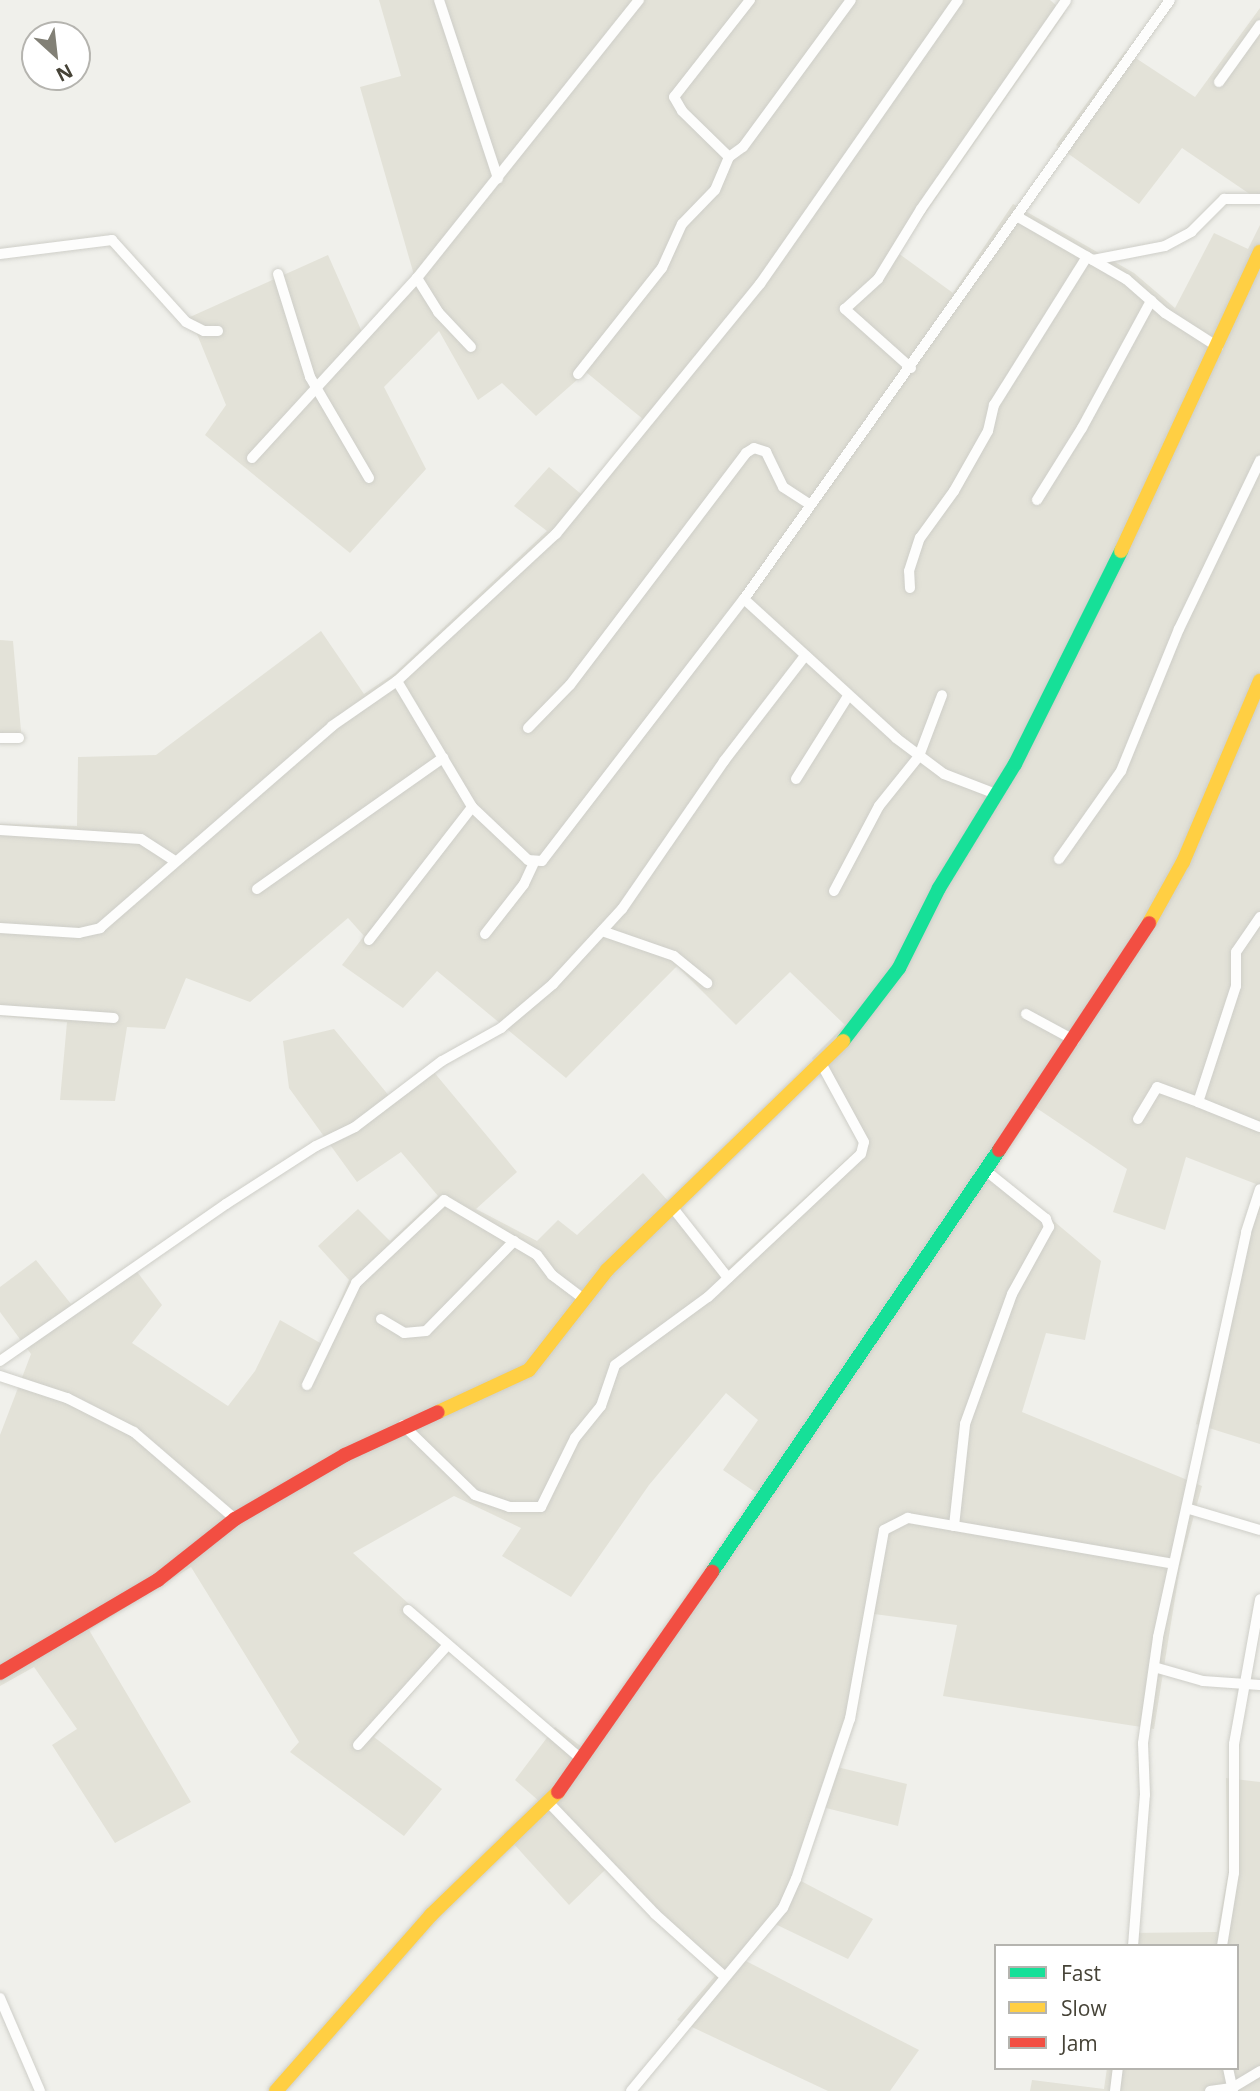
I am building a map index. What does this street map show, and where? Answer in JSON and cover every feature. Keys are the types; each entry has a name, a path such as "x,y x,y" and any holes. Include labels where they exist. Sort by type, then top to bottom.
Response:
{"street":[{"path":"439,0 498,178"},
{"path":"252,458 417,278 639,0"},
{"path":"729,157 682,111 674,97 750,0"},
{"path":"578,374 662,268 682,224 715,190 729,157 743,147 851,0"},
{"path":"0,928 95,931 332,726 397,681 555,534 633,444 760,284 958,0"},
{"path":"911,368 845,309 878,279 928,198 1066,0"},
{"path":"534,863 542,861 566,834 744,598 809,504 911,368 1170,0"},
{"path":"1219,82 1260,24"},
{"path":"910,588 909,571 920,538 954,491 988,431 994,405 1090,258 1165,246 1191,232 1224,199 1260,199"},
{"path":"1018,217 1090,258 1218,346"},
{"path":"0,254 112,240 186,322 204,331 218,331"},
{"path":"0,1673 158,1580 235,1519 403,1425 529,1370 547,1352 582,1298 822,1065 895,974 939,888 996,794 1106,585 1260,252"},
{"path":"278,274 315,387 369,478"},
{"path":"417,278 438,312 471,346"},
{"path":"1037,500 1082,428 1151,301"},
{"path":"528,728 570,685 746,453 754,448 765,452 783,487 809,504"},
{"path":"1059,859 1121,771 1174,638 1260,461"},
{"path":"744,598 848,696 919,756 944,775 996,794"},
{"path":"0,1361 226,1204 316,1146 355,1127 442,1061 501,1028 573,966 602,932 805,656"},
{"path":"397,681 472,807 502,839 534,863"},
{"path":"276,2091 431,1915 550,1804 837,1393 1074,1040 1161,905 1260,681"},
{"path":"834,891 879,806 919,756 942,695"},
{"path":"796,779 848,696"},
{"path":"0,738 19,738"},
{"path":"257,889 443,758"},
{"path":"369,940 472,807"},
{"path":"0,830 141,839 175,861"},
{"path":"485,934 524,884 534,863"},
{"path":"1198,1102 1236,986 1237,952 1260,917"},
{"path":"602,932 674,956 706,983"},
{"path":"0,1010 114,1018"},
{"path":"1026,1014 1074,1040"},
{"path":"403,1425 475,1495 509,1507 539,1508 575,1438 601,1406 611,1370 672,1327 728,1278 864,1149 822,1065"},
{"path":"1138,1119 1157,1087 1260,1127"},
{"path":"954,1526 965,1424 1012,1294 1049,1227 1046,1219 985,1170"},
{"path":"1133,1944 1145,1795 1143,1743 1154,1667 1173,1564 1189,1509 1246,1232 1260,1189"},
{"path":"307,1385 356,1283 440,1203 449,1200 537,1255 552,1275 582,1298"},
{"path":"673,1208 728,1278"},
{"path":"381,1319 404,1333 426,1331 514,1241"},
{"path":"0,1376 67,1398 134,1432 235,1519"},
{"path":"1189,1509 1260,1530"},
{"path":"631,2091 783,1908 796,1879 850,1718 884,1530 908,1518 1173,1564"},
{"path":"1222,1944 1234,1873 1234,1744 1242,1682 1260,1599"},
{"path":"408,1610 446,1647 581,1759"},
{"path":"358,1745 446,1647"},
{"path":"1154,1667 1203,1681 1260,1685"},
{"path":"550,1804 655,1914 724,1976"},
{"path":"0,1998 40,2091"},
{"path":"1115,2091 1118,2070"},
{"path":"1228,2070 1233,2089"},
{"path":"1210,2091 1233,2089 1260,2071"}],"shaded area":[{"path":"379,0 1050,0 1065,13 898,253 953,293 1013,204 1134,273 1175,308 1214,233 1248,249 1260,225 1260,1444 1196,1424 1256,1184 1186,1157 1165,1230 1113,1212 1127,1169 1035,1107 992,1169 1101,1261 1085,1340 1046,1333 1022,1412 1202,1486 1180,1567 1154,1729 943,1696 957,1625 874,1614 862,1685 837,1767 907,1784 898,1826 822,1807 801,1881 873,1919 848,1959 775,1924 744,1960 919,2050 890,2091 828,2091 677,2020 715,1976 605,1870 569,1905 504,1833 540,1802 515,1780 555,1727 582,1747 758,1494 723,1470 758,1420 726,1393 649,1485 571,1597 502,1556 521,1528 454,1496 353,1553 454,1645 374,1737 442,1789 404,1836 290,1752 299,1742 191,1567 89,1630 191,1802 115,1843 52,1745 77,1729 34,1667 0,1686 0,1435 31,1354 0,1312 0,1287 36,1260 71,1304 132,1265 162,1305 132,1343 228,1406 255,1371 280,1320 322,1344 349,1280 318,1246 358,1209 390,1241 438,1196 401,1152 357,1182 289,1088 283,1041 334,1029 390,1097 428,1065 517,1172 476,1209 537,1241 558,1220 577,1235 643,1173 728,1268 859,1148 858,1139 812,1058 845,1025 790,972 736,1025 677,966 566,1078 437,971 403,1008 342,965 364,936 348,918 250,1002 186,978 165,1029 127,1027 115,1101 60,1100 67,1022 0,1016 0,824 77,826 78,757 156,755 321,631 364,694 395,673 547,531 514,506 549,467 581,494 644,420 586,372 536,416 502,383 478,400 439,331 384,387 426,469 350,553 205,435 226,405 190,317 328,255 362,332 414,275 360,87 401,76"},
{"path":"1260,8 1260,201 1182,148 1139,204 1056,145 1125,51 1195,97"},
{"path":"0,640 13,641 22,742 0,742"},
{"path":"1226,1778 1260,1782 1260,2091 1030,2091 1032,2080 1104,2089 1107,2070 1239,2070 1239,1944 1127,1944 1129,1933 1217,1932 1228,1872"}],"traffic: fast":[{"path":"843,1041 899,968 939,888 1015,764 1121,551"},
{"path":"712,1572 999,1150"}],"traffic: slow":[{"path":"1121,551 1260,252"},
{"path":"1149,923 1183,862 1260,681"},
{"path":"438,1412 529,1370 607,1270 843,1041"},
{"path":"276,2091 431,1915 558,1792"}],"traffic: jam":[{"path":"999,1150 1149,923"},
{"path":"0,1673 158,1580 235,1519 345,1455 438,1412"},
{"path":"558,1792 712,1572"}]}
